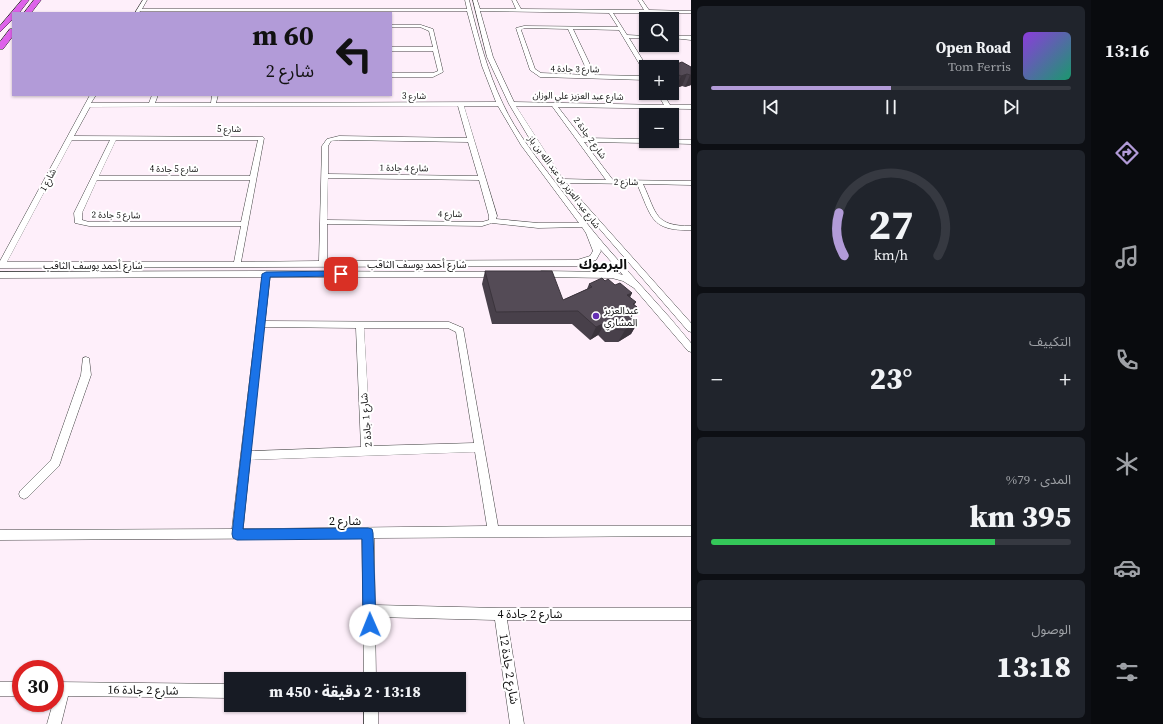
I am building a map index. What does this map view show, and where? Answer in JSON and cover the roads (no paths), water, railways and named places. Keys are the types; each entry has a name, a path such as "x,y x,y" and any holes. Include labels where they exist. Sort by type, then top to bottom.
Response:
{"highway":[{"path":"14,12 20,0"},
{"path":"15,12 26,0"},
{"path":"30,10 38,0"},
{"path":"30,10 41,0"},
{"path":"0,30 12,15"},
{"path":"0,47 12,32"}],"street":[{"path":"138,12 145,0"},
{"name":"شارع عبد العزيز بن عبد الله بن باز","path":"467,0 482,59 500,104 517,134 586,228 639,287 691,349"},
{"name":"شارع عبد العزيز بن عبد الله بن باز","path":"475,0 490,56 497,73 512,104 561,181 691,329"},
{"path":"514,0 519,10"},
{"path":"640,0 648,12"},
{"path":"138,12 339,12 437,8 469,10"},
{"path":"477,10 648,12"},
{"path":"610,11 640,60"},
{"path":"679,12 691,12"},
{"path":"392,26 429,28 432,30 441,71 439,73 392,75"},
{"name":"شارع 3 جادة 4","path":"620,29 524,27 518,29 536,73 546,76 639,78"},
{"path":"570,28 593,77"},
{"path":"625,36 639,37"},
{"path":"679,37 691,38"},
{"path":"478,45 481,47 484,55 490,56"},
{"path":"392,49 436,49"},
{"path":"482,59 487,59 493,71 497,73"},
{"name":"شارع 1","path":"1,265 92,96"},
{"path":"151,105 155,96"},
{"path":"213,105 215,96"},
{"path":"337,96 337,105"},
{"path":"664,100 668,107"},
{"name":"شارع 3","path":"88,105 500,104"},
{"name":"شارع عبد العزيز علي الوزان","path":"512,104 691,107"},
{"path":"461,105 483,178 493,216 492,221"},
{"name":"شارع 2 جادة 2","path":"554,105 610,181"},
{"path":"517,134 527,138 534,150 541,150"},
{"name":"شارع 5","path":"70,138 261,138 237,264"},
{"name":"شارع 5 جادة 2","path":"114,138 78,214 78,221 89,224 245,224"},
{"path":"323,264 325,146 329,140 338,138 472,140"},
{"path":"580,140 639,141"},
{"path":"679,142 691,142"},
{"path":"532,155 540,156 549,169 556,173"},
{"name":"شارع 4 جادة 1","path":"325,176 483,178"},
{"name":"شارع 5 جادة 4","path":"94,178 253,178"},
{"name":"شارع 2","path":"561,181 691,183"},
{"path":"639,182 656,219 660,224 672,228 691,228"},
{"name":"شارع 4","path":"323,222 482,224 492,221 548,227 586,228"},
{"name":"شارع أحمد يوسف الثاقب","path":"1,265 568,263 586,261 593,258 597,250 586,228"},
{"path":"568,263 572,266 572,269 569,271 542,272 535,274 612,275 626,278 639,287"},
{"path":"178,275 177,272 184,268 207,268 216,264"},
{"path":"237,534 266,274"},
{"name":"شارع أحمد يوسف الثاقب","path":"0,275 507,274"},
{"path":"261,324 360,326 449,325 460,330 493,531"},
{"name":"شارع 1 جادة 2","path":"360,326 366,451 479,447"},
{"path":"24,494 55,463 86,375 86,360"},
{"path":"246,456 366,451"},
{"name":"شارع 2","path":"0,534 691,531"},
{"path":"368,533 370,672"},
{"name":"شارع 2 جادة 4","path":"369,611 500,614 691,614"},
{"name":"شارع 2 جادة 12","path":"500,614 517,724"},
{"path":"0,689 12,689"},
{"name":"شارع 2 جادة 16","path":"64,689 224,691"},
{"path":"54,724 56,712"},
{"path":"371,712 371,724"}],"place":[{"name":"عبدالعزيز المشاري","path":"596,316"}],"district":[{"name":"اليرموك","path":"603,264"}]}
